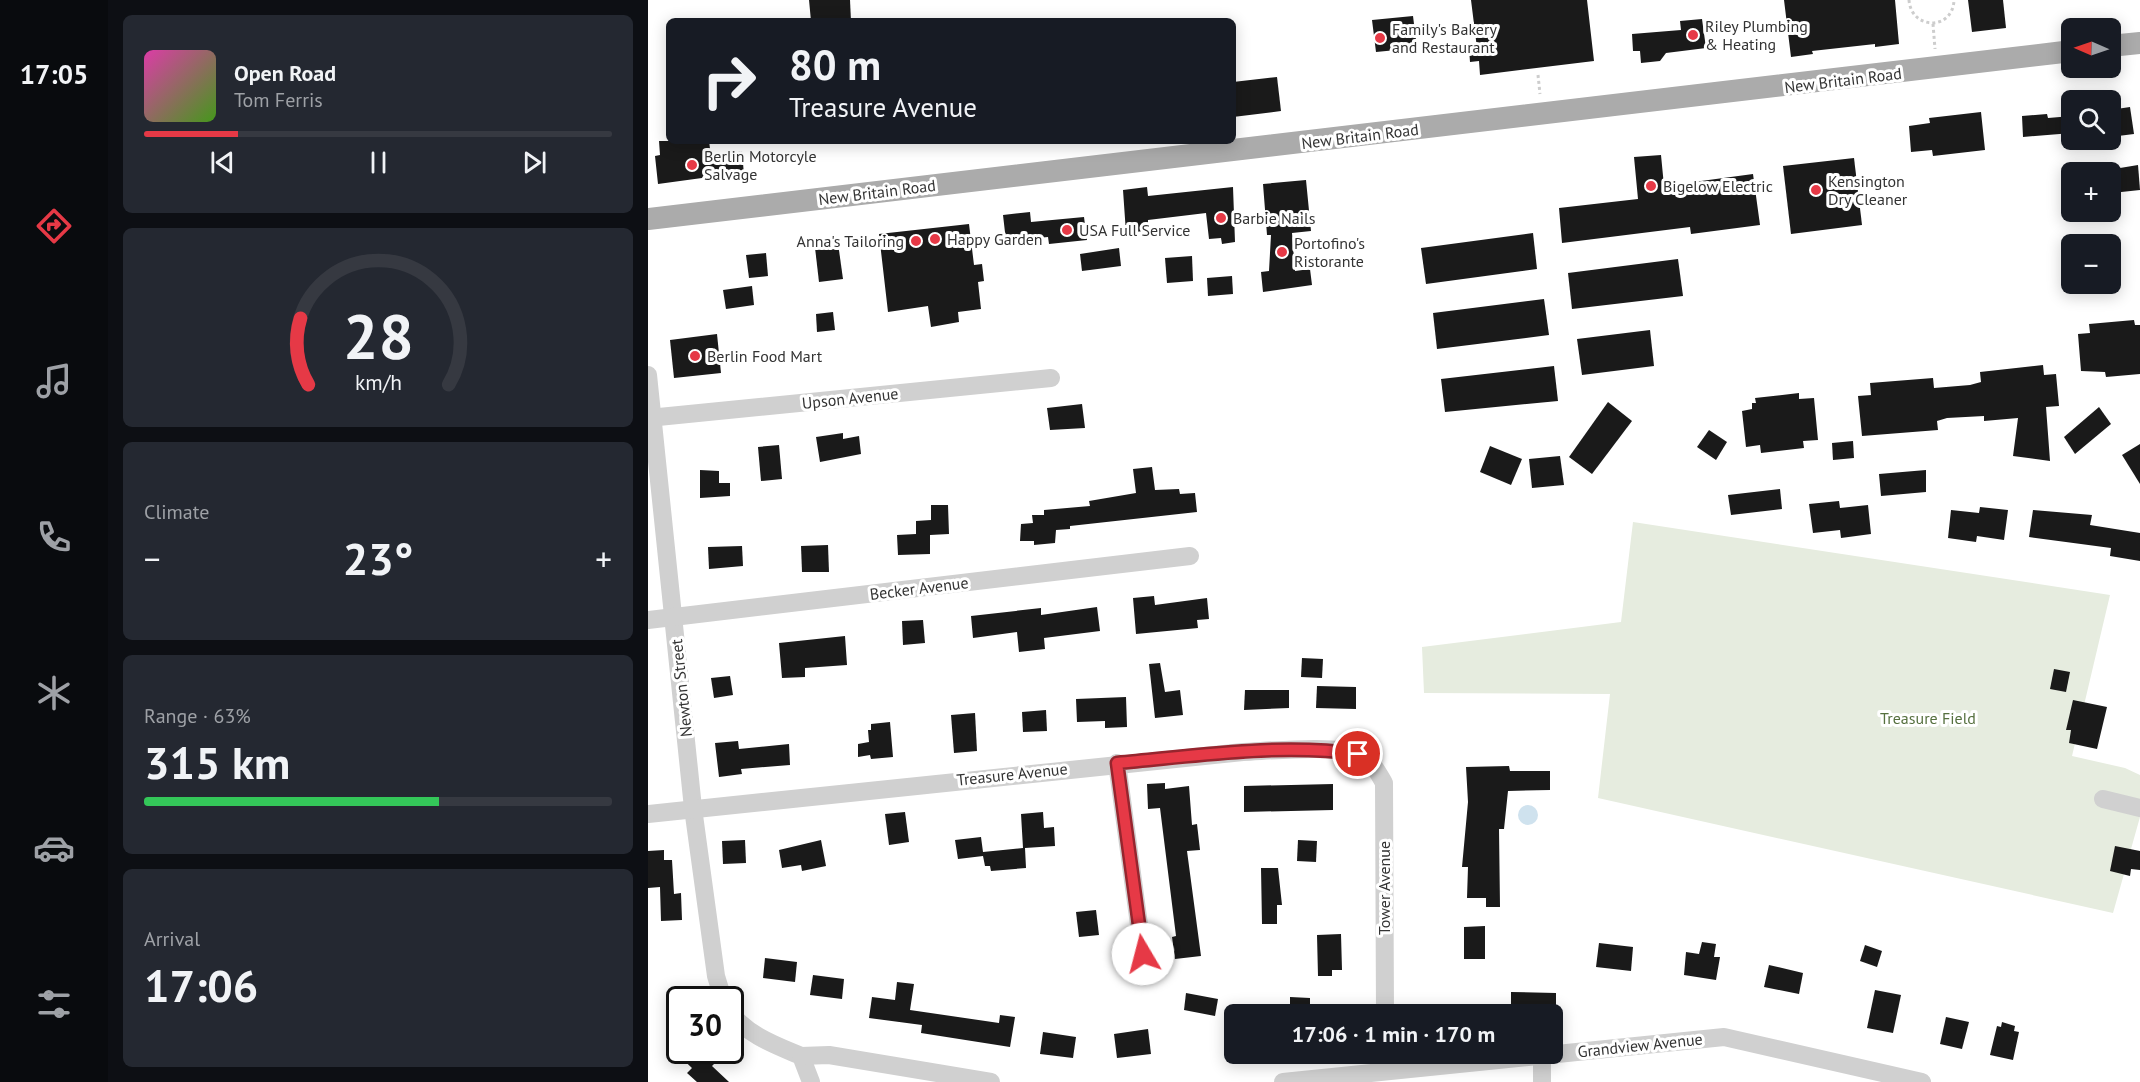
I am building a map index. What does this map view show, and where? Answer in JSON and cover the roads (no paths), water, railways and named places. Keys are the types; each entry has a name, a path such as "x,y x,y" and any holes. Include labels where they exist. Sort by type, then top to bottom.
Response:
{"main road":[{"path":"2121,45 2140,43"},
{"name":"New Britain Road","path":"648,219 2061,52"}],"street":[{"name":"Newton Street","path":"648,375 650,418 674,617 693,808 719,986"},
{"name":"Upson Avenue","path":"650,418 1051,378"},
{"name":"Becker Avenue","path":"648,620 1190,556"},
{"name":"Treasure Avenue","path":"648,814 1117,763 1243,752 1332,750 1358,754 1374,765"},
{"path":"1117,763 1143,954"},
{"name":"Tower Avenue","path":"1374,765 1384,783 1385,1004"},
{"path":"2103,799 2140,808"},
{"path":"744,1027 760,1038 801,1056 829,1055 991,1082"},
{"name":"Grandview Avenue","path":"1563,1053 1724,1037 1922,1082"},
{"path":"801,1056 811,1082"},
{"name":"Grandview Avenue","path":"1283,1082 1375,1064"},
{"path":"1542,1064 1542,1082"}],"water":[{"path":"1528,805 1535,808 1538,815 1535,822 1528,825 1521,822 1518,815 1521,808"}],"place":[{"name":"Riley Plumbing & Heating","path":"1693,35"},
{"name":"Family's Bakery and Restaurant","path":"1380,38"},
{"name":"Berlin Motorcyle Salvage","path":"692,165"},
{"name":"Bigelow Electric","path":"1651,186"},
{"name":"Kensington Dry Cleaner","path":"1816,190"},
{"name":"Barbie Nails","path":"1221,218"},
{"name":"USA Full Service","path":"1067,230"},
{"name":"Happy Garden","path":"935,239"},
{"name":"Anna's Tailoring","path":"916,241"},
{"name":"Portofino's Ristorante","path":"1282,252"},
{"name":"Berlin Food Mart","path":"695,356"}],"park label":[{"name":"Treasure Field","path":"1928,718"}]}
